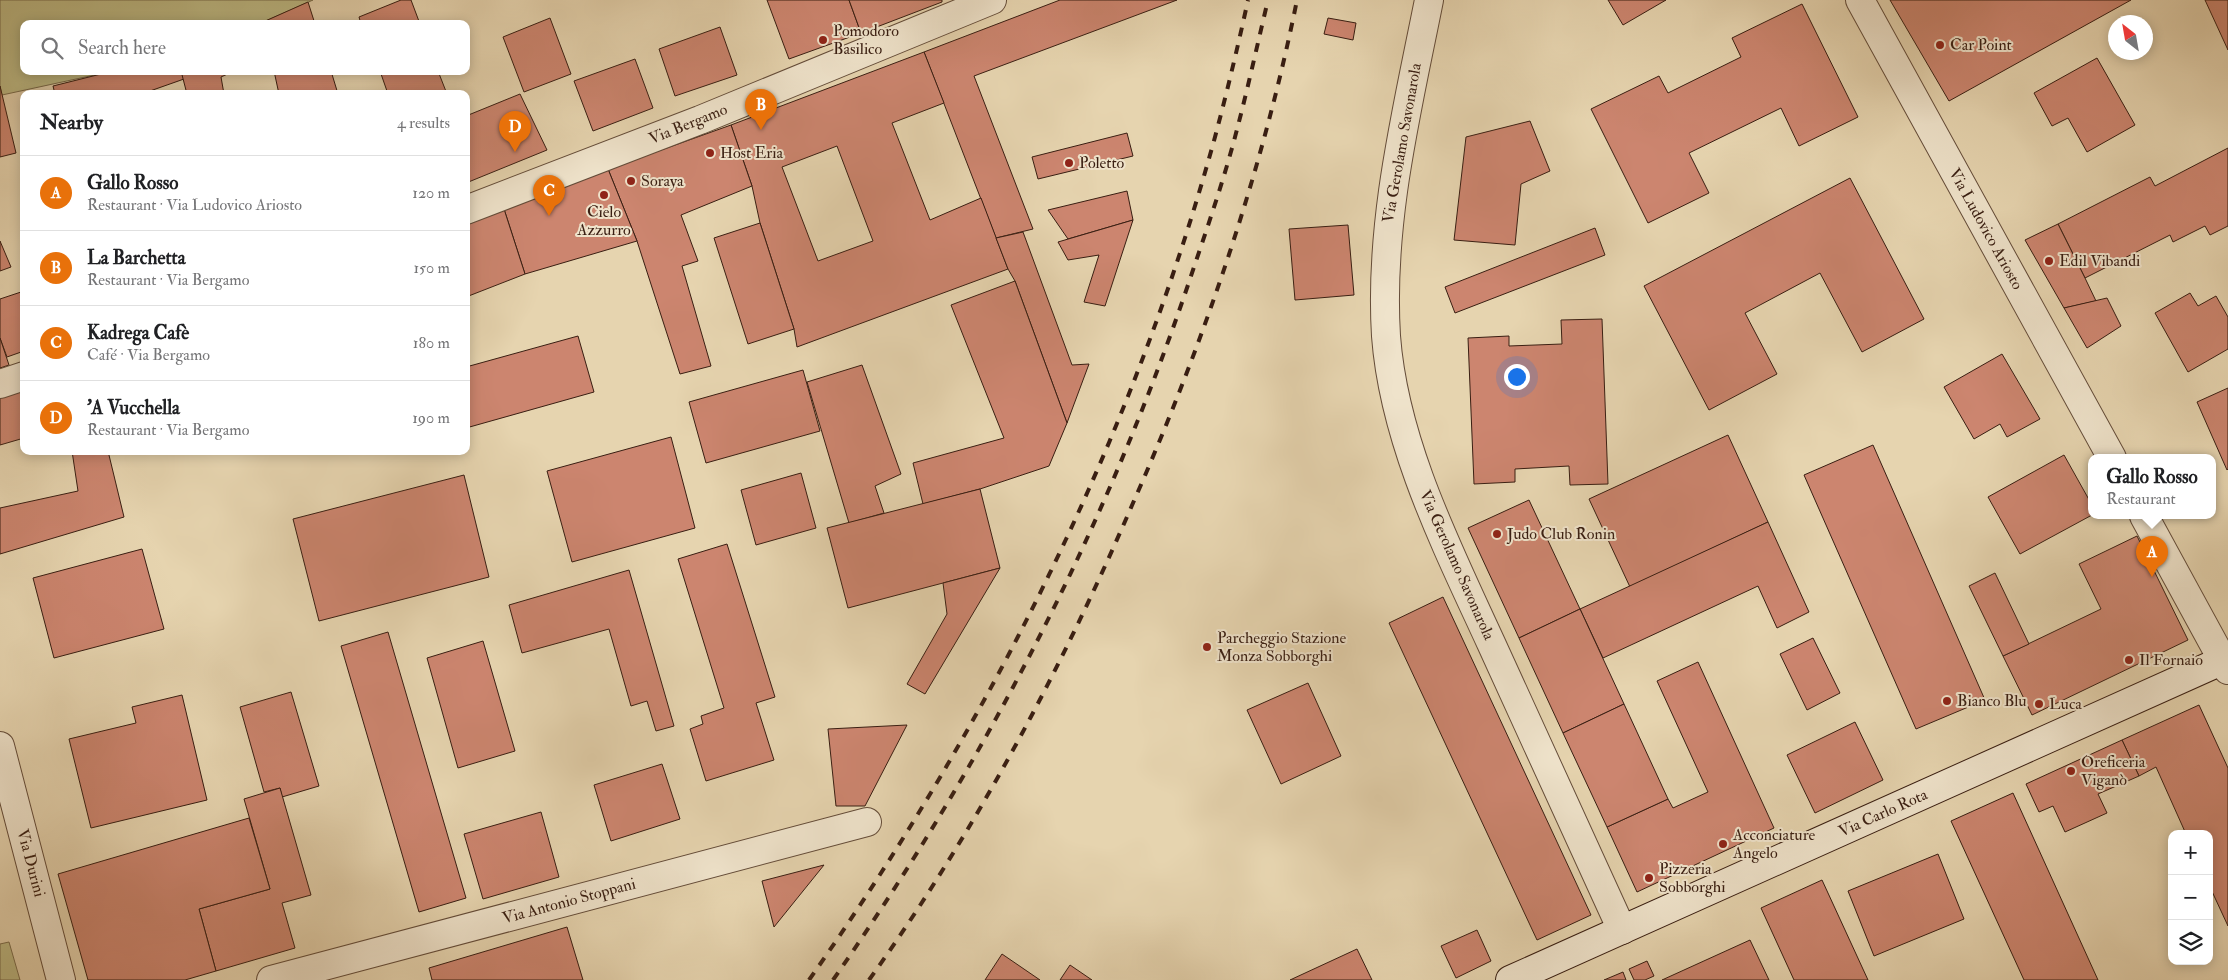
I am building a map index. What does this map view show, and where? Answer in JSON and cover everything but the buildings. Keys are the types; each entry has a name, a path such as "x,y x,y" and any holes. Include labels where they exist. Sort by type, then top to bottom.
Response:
{"street":[{"name":"Via Bergamo","path":"470,208 691,123 992,0"},
{"name":"Via Gerolamo Savonarola","path":"1429,0 1392,188 1386,236 1386,338 1395,395 1426,500 1622,930"},
{"name":"Via Ludovico Ariosto","path":"1860,0 2110,454"},
{"path":"0,384 20,377"},
{"path":"2146,519 2226,663"},
{"name":"Via Carlo Rota","path":"1510,980 2226,663"},
{"name":"Via Durini","path":"0,746 61,980"},
{"name":"Via Antonio Stoppani","path":"271,980 867,822"}],"shaded area":[{"path":"0,0 313,0 268,20 20,20 20,75 94,75 2,95 0,86"},
{"path":"9,942 20,980 0,980 0,944"}],"railway":[{"path":"809,980 875,883 937,783 995,681 1048,576 1098,469 1142,361 1181,250 1215,137 1248,0"},
{"path":"833,980 888,898 940,815 989,730 1036,644 1079,556 1119,466 1156,375 1219,192 1239,120 1268,0"},
{"path":"869,980 945,867 1014,749 1076,627 1133,503 1184,381 1229,256 1267,129 1297,0"}],"place":[{"name":"Pomodoro Basilico","path":"823,40"},
{"name":"Car Point","path":"1940,45"},
{"name":"La Barchetta","path":"761,130"},
{"name":"'A Vucchella","path":"515,152"},
{"name":"Host Eria","path":"710,153"},
{"name":"Poletto","path":"1069,163"},
{"name":"Soraya","path":"631,181"},
{"name":"Cielo Azzurro","path":"604,195"},
{"name":"Kadrega Cafè","path":"549,216"},
{"name":"Edil Vibandi","path":"2049,261"},
{"name":"Judo Club Ronin","path":"1497,534"},
{"name":"Gallo Rosso","path":"2152,577"},
{"name":"Parcheggio Stazione Monza Sobborghi","path":"1207,647"},
{"name":"Il Fornaio","path":"2129,660"},
{"name":"Bianco Blu","path":"1947,701"},
{"name":"Luca","path":"2039,704"},
{"name":"Oreficeria Viganò","path":"2071,771"},
{"name":"Acconciature Angelo","path":"1723,844"},
{"name":"Pizzeria Sobborghi","path":"1649,878"}]}
